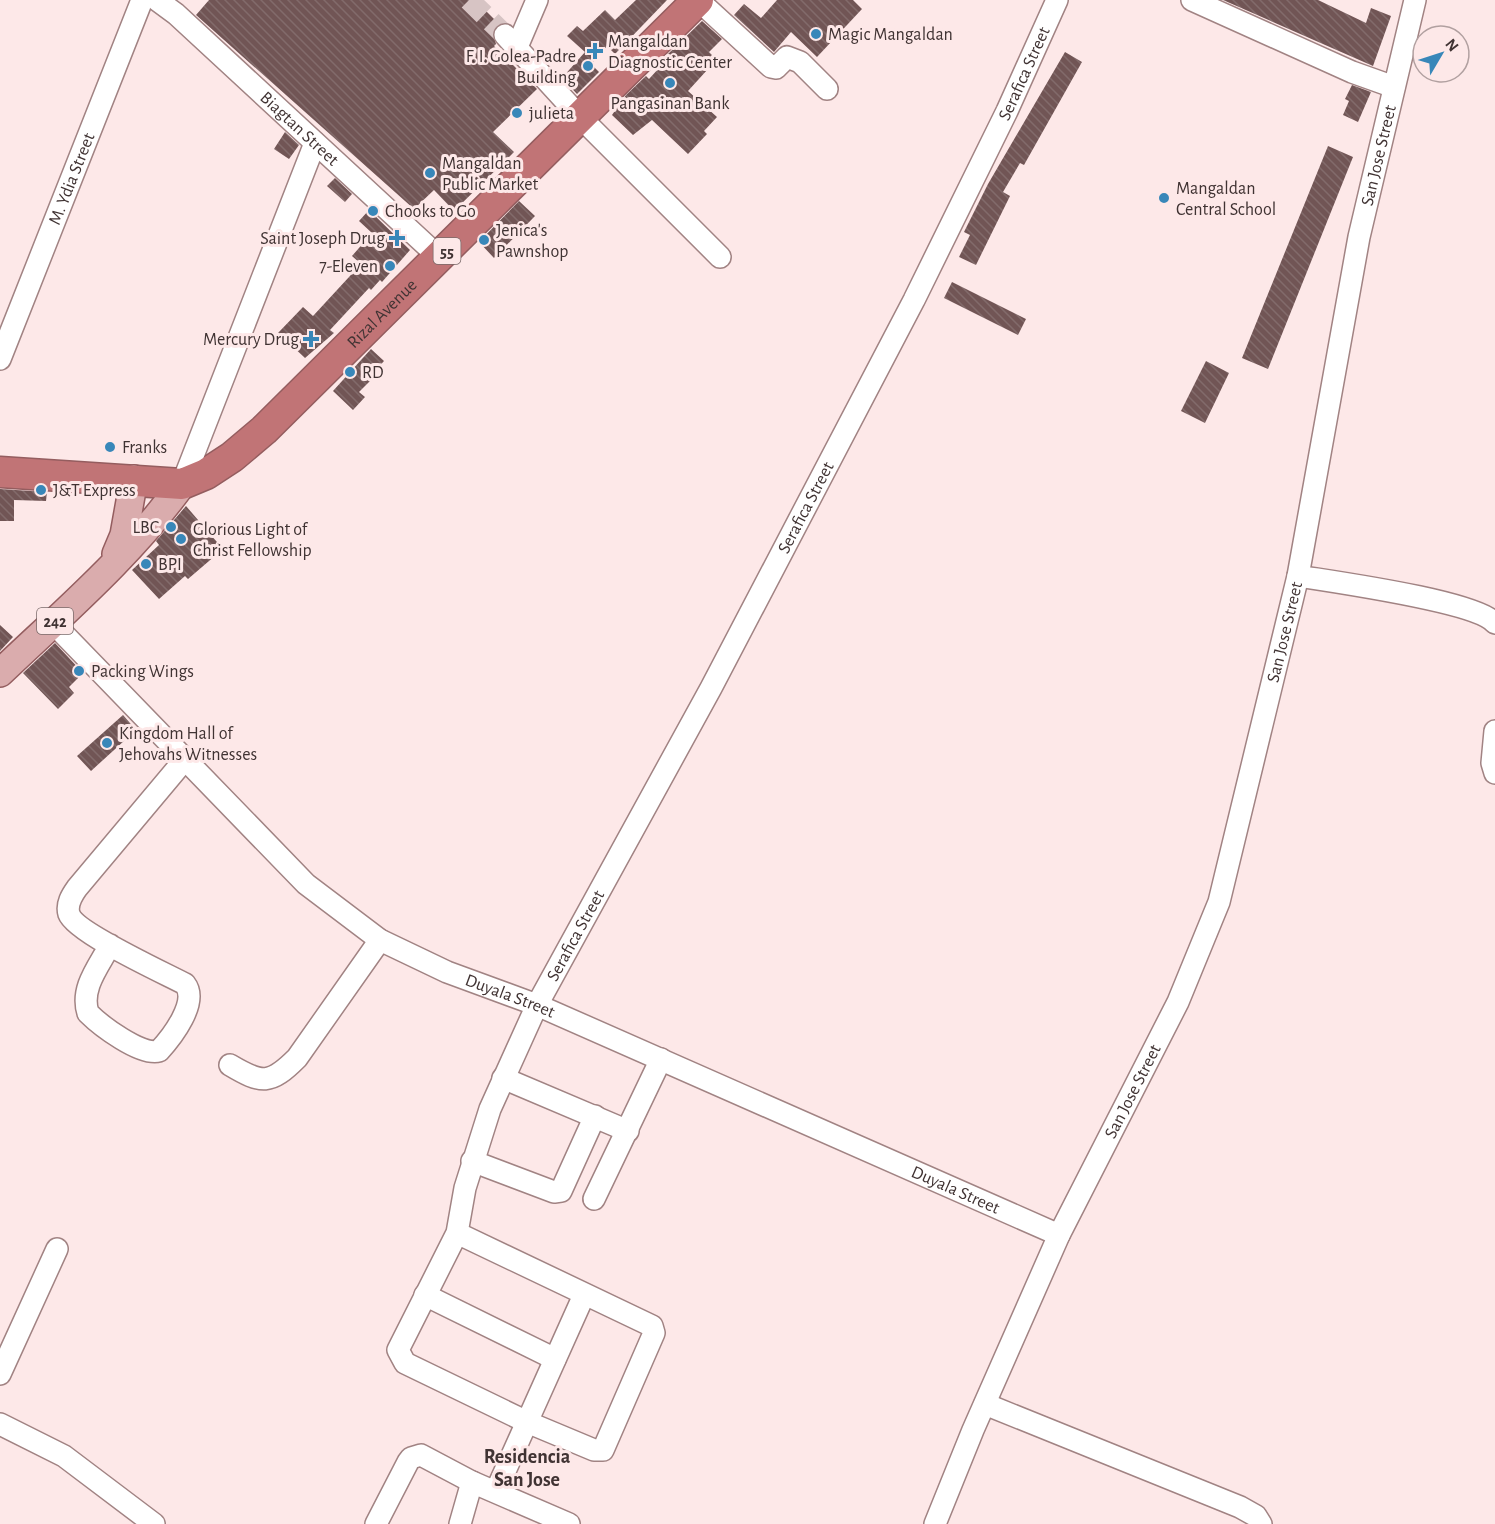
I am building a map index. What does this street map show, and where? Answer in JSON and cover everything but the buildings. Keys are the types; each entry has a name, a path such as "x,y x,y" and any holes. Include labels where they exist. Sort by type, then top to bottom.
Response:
{"highway":[{"name":"Rizal Avenue","path":"182,484 206,474 232,457 264,430 698,0"},
{"name":"55","path":"0,472 134,479 182,484"}],"main road":[{"name":"242","path":"110,569 124,535 134,479"},
{"name":"242","path":"0,673 110,569 161,512 182,484"}],"street":[{"name":"M. Ydia Street","path":"0,359 142,0"},
{"name":"Biagtan Street","path":"157,0 182,7 315,143 440,258"},
{"path":"537,0 511,41 580,118 720,257"},
{"path":"698,0 771,67 776,68 787,57 800,62 827,89"},
{"name":"Serafica Street","path":"527,1422 402,1359 398,1350 457,1233 472,1161 503,1078 537,1005 717,677 914,300 1007,111 1057,0"},
{"path":"1192,0 1352,72 1395,87"},
{"name":"San Jose Street","path":"936,1524 985,1404 1059,1235 1178,1002 1219,902 1298,576 1359,237 1416,0"},
{"path":"182,484 315,143"},
{"path":"1298,576 1437,602 1486,615 1495,623"},
{"name":"Duyala Street","path":"53,623 306,884 380,940 447,972 537,1005 1059,1235"},
{"path":"1495,731 1492,753 1495,773"},
{"path":"110,945 87,988 85,997 88,1013 140,1049 152,1053 159,1051 188,1006 191,994 189,989 185,984 110,945 75,923 69,915 70,897 186,758"},
{"path":"230,1065 252,1078 264,1081 284,1072 297,1058 380,940"},
{"path":"594,1199 661,1059"},
{"path":"503,1078 628,1131"},
{"path":"472,1161 554,1192 561,1191 595,1116"},
{"path":"457,1233 584,1296 649,1323 655,1330 607,1446 602,1451 594,1450 527,1422"},
{"path":"0,1374 57,1249"},
{"path":"425,1295 555,1359"},
{"path":"496,1491 584,1296"},
{"path":"985,1404 1240,1507 1256,1516 1261,1524"},
{"path":"0,1424 64,1456 154,1524"},
{"path":"376,1524 408,1462 416,1455 428,1457 472,1482 569,1524"},
{"path":"460,1524 472,1482"}],"tunnel":[{"path":"469,0 505,35"}],"place":[{"name":"Magic Mangaldan","path":"816,34"},
{"name":"Mangaldan Diagnostic Center","path":"595,51"},
{"name":"F. I. Golea-Padre Building","path":"588,66"},
{"name":"Pangasinan Bank","path":"670,83"},
{"name":"julieta","path":"517,113"},
{"name":"Mangaldan Public Market","path":"430,173"},
{"name":"Mangaldan Central School","path":"1164,198"},
{"name":"Chooks to Go","path":"373,211"},
{"name":"Saint Joseph Drug","path":"397,238"},
{"name":"Jenica's Pawnshop","path":"484,240"},
{"name":"7-Eleven","path":"390,266"},
{"name":"Mercury Drug","path":"311,339"},
{"name":"RD","path":"350,372"},
{"name":"Franks","path":"110,447"},
{"name":"J&T Express","path":"41,490"},
{"name":"LBC","path":"171,527"},
{"name":"Glorious Light of Christ Fellowship","path":"181,539"},
{"name":"BPI","path":"146,564"},
{"name":"Packing Wings","path":"79,671"},
{"name":"Kingdom Hall of Jehovahs Witnesses","path":"107,743"}],"district":[{"name":"Residencia San Jose","path":"527,1468"}]}
